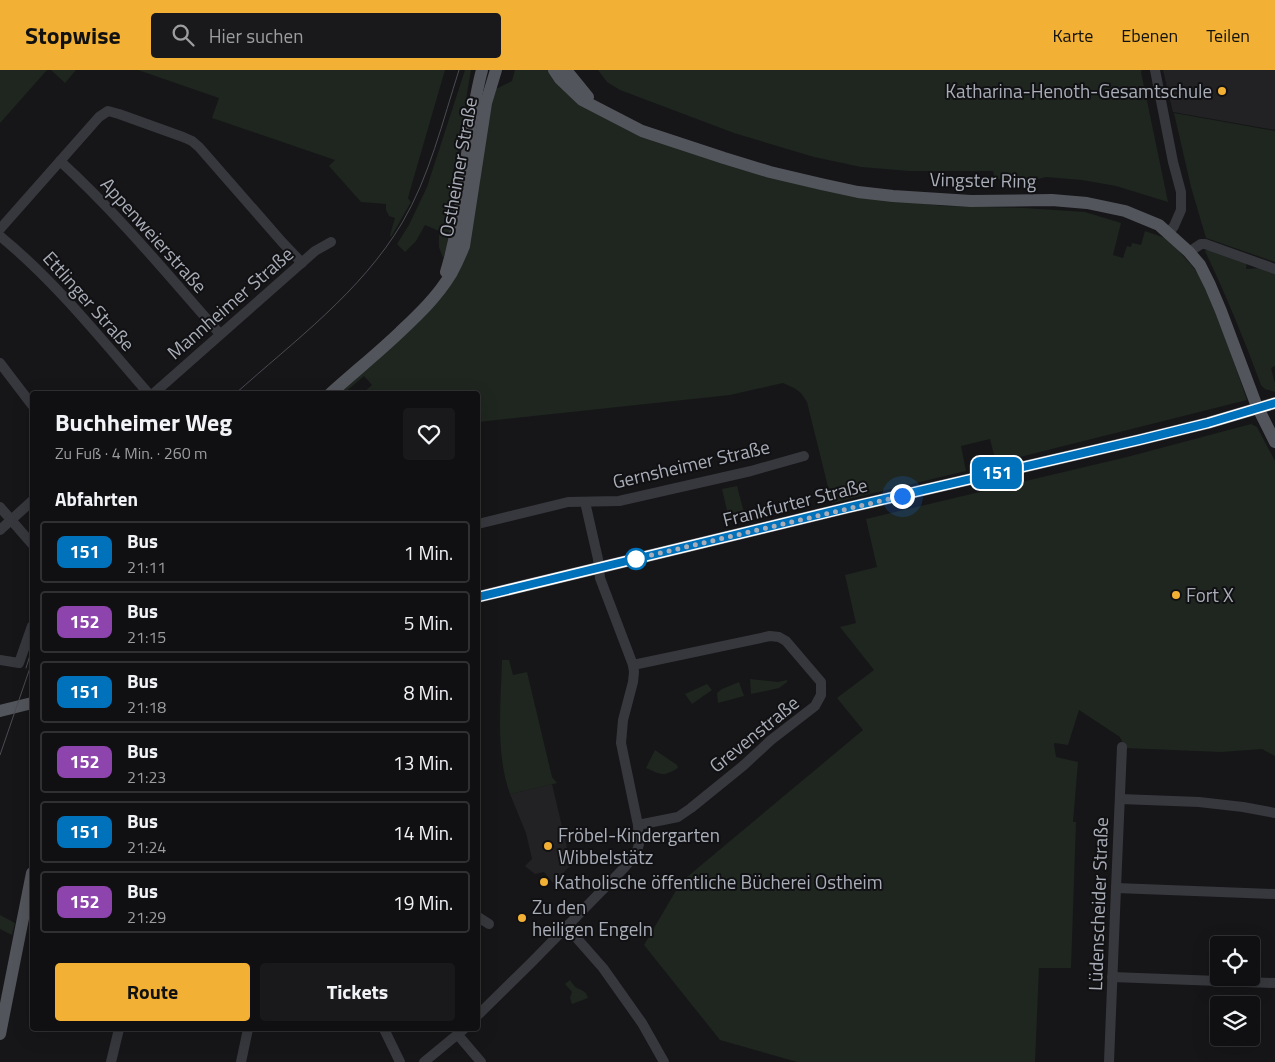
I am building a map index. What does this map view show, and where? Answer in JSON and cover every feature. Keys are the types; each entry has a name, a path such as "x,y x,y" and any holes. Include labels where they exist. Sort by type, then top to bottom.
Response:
{"main road":[{"name":"Ostheimer Straße","path":"458,247 471,123 482,70"},
{"name":"Ostheimer Straße","path":"333,391 415,318 436,295 467,230 486,103 496,70"},
{"name":"Vingster Ring","path":"554,70 560,79 582,100 642,131 770,172 858,192 893,196 971,201 1052,200 1087,203 1125,211 1159,225 1189,252 1200,266 1210,286 1249,388 1274,440"},
{"name":"Vingster Ring","path":"566,70 600,110"},
{"path":"1249,388 1275,401"},
{"name":"Frankfurter Straße","path":"480,597 1208,423 1239,419 1275,401"},
{"name":"Frankfurter Straße","path":"1259,410 1275,409"},
{"path":"1274,440 1275,424"},
{"path":"0,711 30,704"},
{"path":"0,1034 30,884"}],"street":[{"path":"1155,70 1181,192 1181,210 1169,233"},
{"path":"0,229 99,117 108,112 119,114 192,141 302,263"},
{"name":"Appenweierstraße","path":"60,161 112,211 220,334"},
{"name":"Ettlinger Straße","path":"0,236 43,274 146,391"},
{"name":"Mannheimer Straße","path":"156,391 315,251 331,242"},
{"path":"1189,252 1201,244 1205,244 1275,269"},
{"path":"0,363 30,402"},
{"name":"Gernsheimer Straße","path":"480,524 568,502 619,501 742,473 804,456"},
{"path":"480,1013 624,868 636,854 639,844 638,825 621,743 623,720 633,682 633,665 600,578 598,559 585,502"},
{"path":"0,530 30,503"},
{"path":"0,507 30,542"},
{"path":"0,660 19,662 30,632"},
{"name":"Grevenstraße","path":"633,665 770,636 783,638 821,682 822,695 815,706 771,740 744,765 691,808 678,817 638,825"},
{"name":"Lüdenscheider Straße","path":"1109,1062 1122,747"},
{"path":"1120,799 1199,802 1275,813"},
{"path":"1116,888 1275,894"},
{"path":"480,918 488,924"},
{"path":"566,926 603,968 642,1023 664,1062"},
{"path":"1112,976 1275,983"},
{"path":"111,1062 119,1031"},
{"path":"242,1062 248,1031"},
{"path":"385,1031 400,1062"},
{"path":"424,1062 461,1032 481,1062"}],"shaded area":[{"path":"0,70 47,70 0,123"},
{"path":"51,70 76,70 65,83"},
{"path":"138,70 445,70 408,198 411,202 391,237 395,218 389,216 386,204 361,202 329,166 335,160 212,118 219,98"},
{"path":"465,70 471,70 458,152 452,177 454,202 447,248 443,258 439,247 439,231 425,225 416,241 405,252 397,244 409,225 427,187"},
{"path":"515,70 549,70 580,104 854,196 944,206 1085,212 1121,223 1113,255 1123,258 1127,246 1131,247 1132,243 1141,245 1145,231 1168,239 1208,287 1247,400 996,463 990,439 961,446 966,471 832,503 807,402 801,393 783,383 730,395 480,422 480,391 365,391 372,385 364,376 346,391 341,391 446,288 494,90 512,81"},
{"path":"598,70 1142,70 1168,202 1116,186 1082,180 1046,177 1038,179 995,179 993,171 909,171 861,167 814,157 734,133 620,90 607,82"},
{"name":"Katharina-Henoth-Gesamtschule","path":"1163,70 1275,70 1275,130 1173,112"},
{"path":"1174,113 1275,131 1275,262 1206,238 1191,187"},
{"path":"1208,249 1247,261 1246,269 1261,268 1275,273 1275,366 1271,368 1275,392 1265,389 1261,385 1205,251"},
{"path":"1251,424 1257,427 1275,461 1275,756 1262,749 1221,752 1125,748 1120,737 1079,710 1068,745 1054,744 1056,757 1078,762 1073,822 1076,822 1071,968 1039,968 1035,1062 797,1062 720,1040 644,945 681,882 863,730 837,698 874,670 840,627 856,623 845,575 877,567 866,519 1127,457"},
{"path":"737,486 745,516 729,519 722,489"},
{"path":"502,660 509,660 513,675 527,672 552,777 557,783 510,794 502,762 500,711"},
{"path":"750,679 778,682 787,680 787,682 779,688 751,694"},
{"path":"739,682 744,696 718,703 717,693"},
{"path":"707,684 712,690 692,704 685,694"},
{"path":"655,750 677,765 678,768 669,773 662,774 646,768"},
{"name":"Fröbel-Kindergarten Wibbelstätz","path":"552,784 571,865 553,883 544,872 535,874 525,866 532,859 526,833 510,794"},
{"path":"0,915 15,923 12,935 0,929"},
{"path":"570,980 588,998 572,1004 570,998 572,992 565,984"}],"tram line":[{"path":"238,391 325,315 367,271 385,248 412,206 428,168 459,70"},
{"path":"26,668 30,655"},
{"path":"0,755 30,668"}],"bus line":[{"name":"151","path":"480,597 846,508 1139,440 1208,423 1275,403"}],"place":[{"name":"Katharina-Henoth-Gesamtschule","path":"1222,91"},
{"name":"Fort X","path":"1176,595"},
{"name":"Fröbel-Kindergarten Wibbelstätz","path":"548,846"},
{"name":"Katholische öffentliche Bücherei Ostheim","path":"544,882"},
{"name":"Zu den heiligen Engeln","path":"522,918"}],"route":[{"path":"636,559 902,496"}]}
